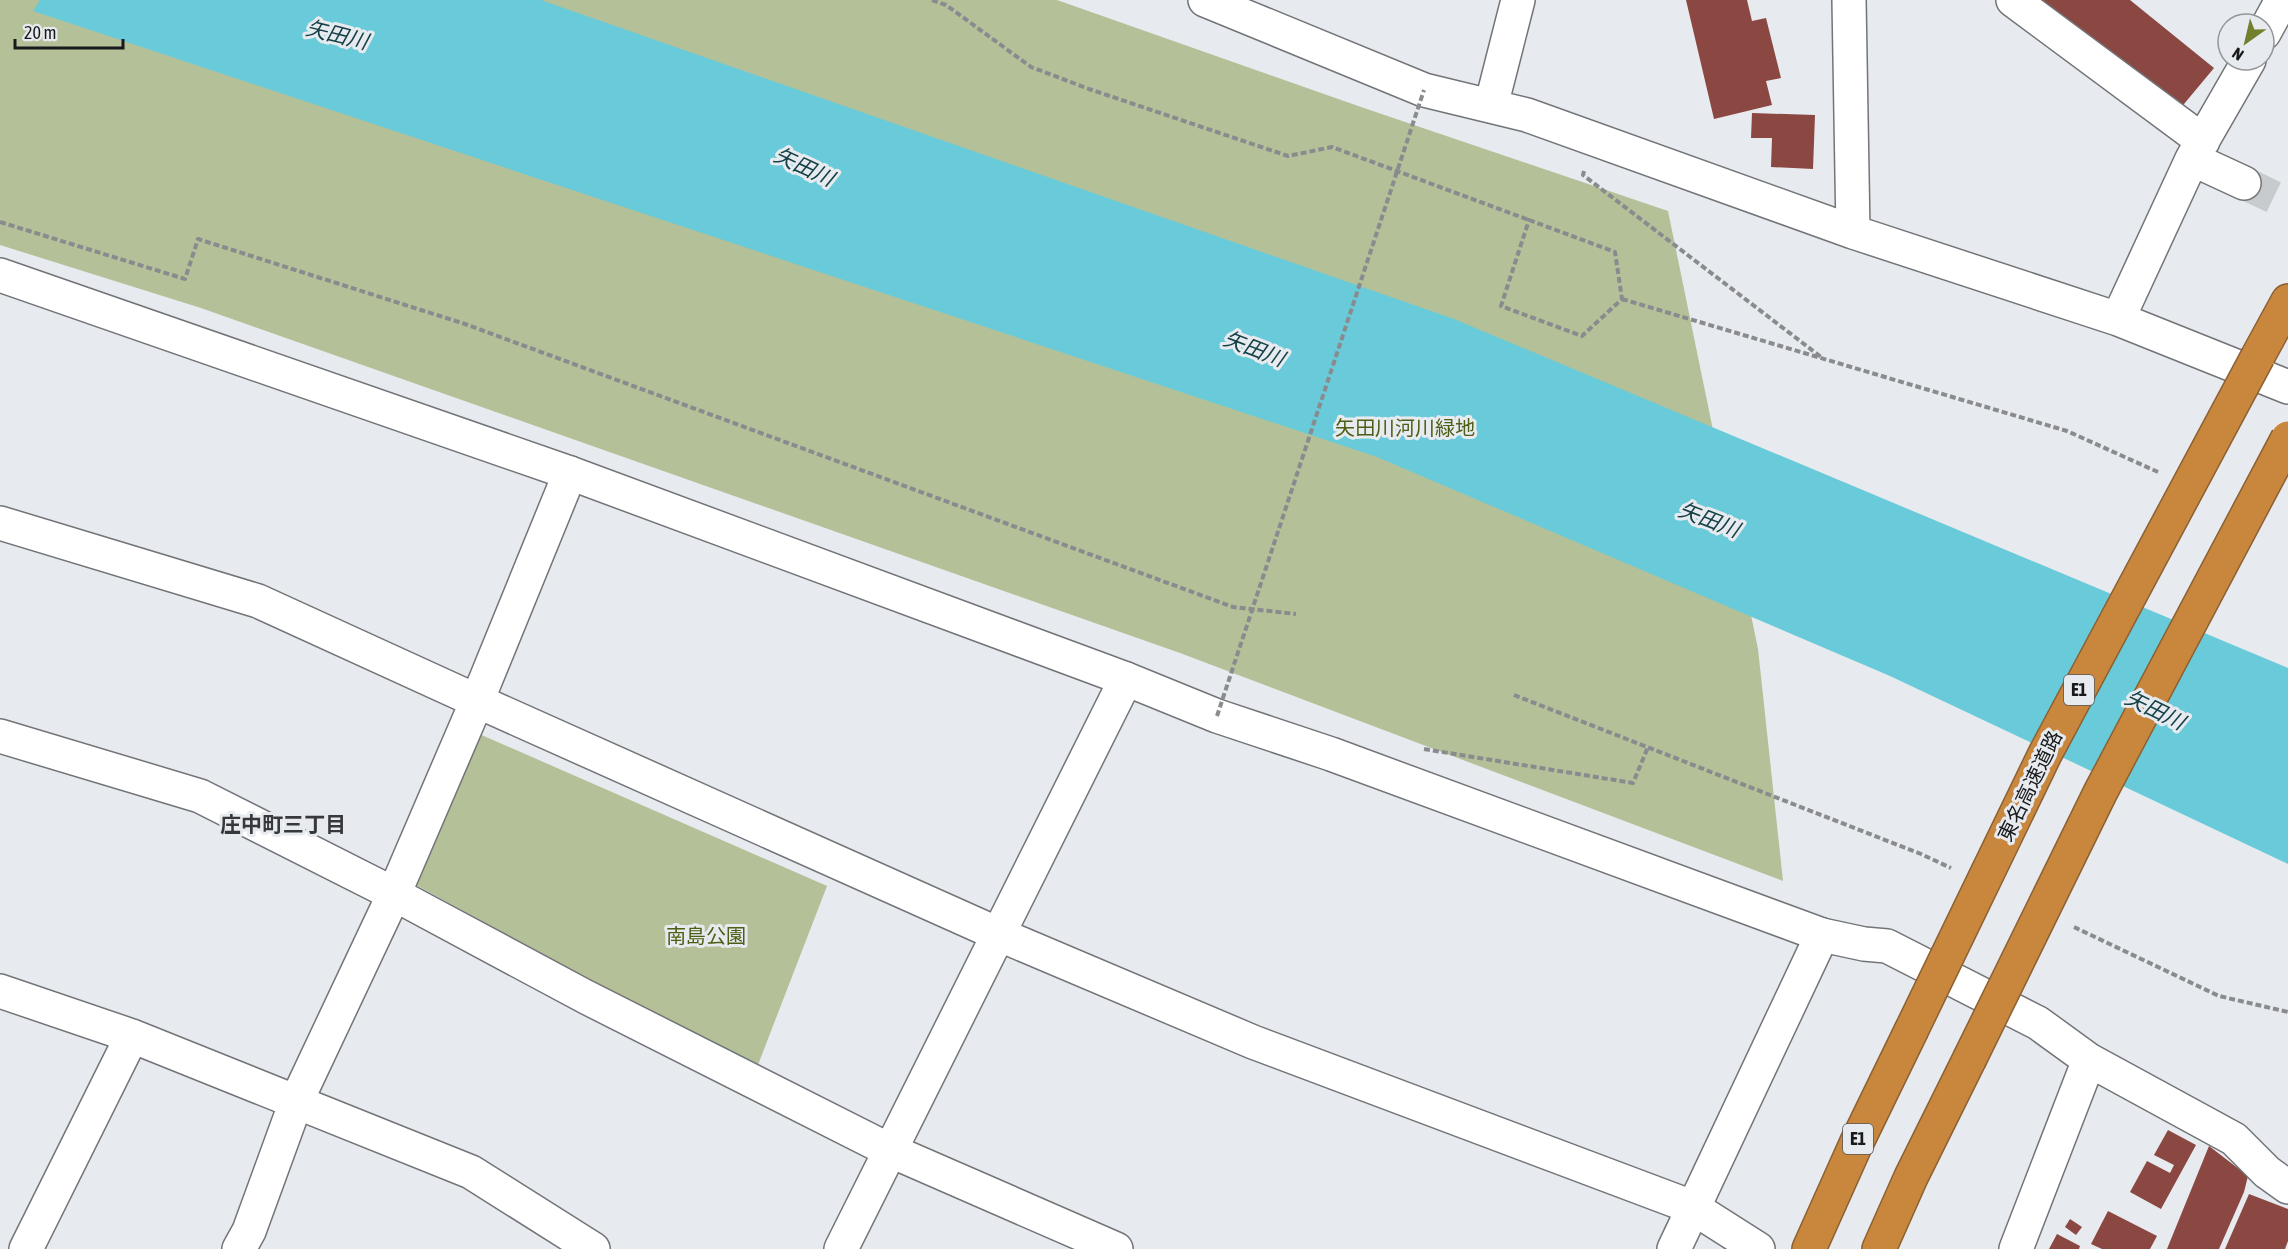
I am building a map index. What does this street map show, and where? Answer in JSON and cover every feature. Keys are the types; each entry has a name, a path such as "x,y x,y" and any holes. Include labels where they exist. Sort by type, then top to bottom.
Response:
{"highway":[{"name":"東名高速道路","path":"1809,1249 1856,1144 2045,754 2288,301"},
{"path":"1879,1249 1911,1177 2102,792 2288,438"}],"street":[{"path":"1205,0 1424,90 1527,115 1853,232 2118,319 2288,387"},
{"path":"1491,106 1518,0"},
{"path":"1849,0 1853,232"},
{"path":"2013,0 2198,150 2244,183"},
{"path":"2118,319 2198,150 2242,72"},
{"path":"0,275 570,473 1126,679 1217,716 1331,753 1822,935 1864,944 1887,946 2038,1023 2089,1060 2234,1139 2267,1172 2288,1187"},
{"path":"239,1249 249,1231 296,1102 394,894 477,701 570,473"},
{"path":"0,523 258,600 477,701 998,934 1253,1042 1692,1207 1758,1249"},
{"path":"841,1249 1126,679"},
{"path":"0,736 200,796 394,894 586,997 890,1150 1116,1249"},
{"path":"1674,1249 1822,935"},
{"path":"0,991 132,1036 471,1172 593,1249"},
{"path":"26,1249 132,1036"},
{"path":"2016,1249 2089,1060"}],"path":[{"path":"932,0 946,5 1031,67 1089,89 1288,156 1332,147 1615,252 1622,299"},
{"path":"1217,716 1424,90"},
{"path":"1596,140 1583,175 1824,360"},
{"path":"1529,220 1501,306 1582,336 1622,299"},
{"path":"0,222 185,279 198,239 465,324 1233,607 1296,614"},
{"path":"1622,299 2067,431 2162,473"},
{"path":"1514,695 1922,854 1953,869"},
{"path":"1420,748 1633,783 1648,747"},
{"path":"2070,925 2219,996 2288,1012"}],"green space":[{"name":"矢田川河川緑地","path":"0,0 1057,0 1361,107 1668,211 1758,649 1783,881 1180,653 201,308 0,245"},
{"name":"南島公園","path":"477,733 827,886 756,1070 416,885"}],"water":[{"name":"矢田川","path":"40,0 541,0 1454,319 2288,668 2288,864 1890,676 1377,457 33,11"}],"building":[{"path":"1686,0 1747,0 1752,21 1766,18 1781,78 1766,81 1772,105 1714,119"},
{"path":"2032,0 2130,0 2214,68 2174,116"},
{"path":"1752,113 1815,115 1813,169 1771,167 1772,138 1751,138"},
{"path":"2168,1130 2196,1145 2161,1209 2130,1192 2147,1161 2170,1173 2174,1165 2154,1155"},
{"path":"2209,1146 2248,1176 2244,1192 2219,1249 2167,1249"},
{"path":"2249,1194 2288,1209 2288,1241 2285,1249 2225,1249"},
{"path":"2108,1211 2157,1236 2150,1249 2102,1249 2091,1244"},
{"path":"2070,1219 2082,1227 2076,1235 2065,1227"},
{"path":"2057,1234 2080,1246 2079,1249 2049,1249"}],"tunnel":[{"path":"2244,183 2288,204"}],"district":[{"name":"庄中町三丁目","path":"283,825"}]}
